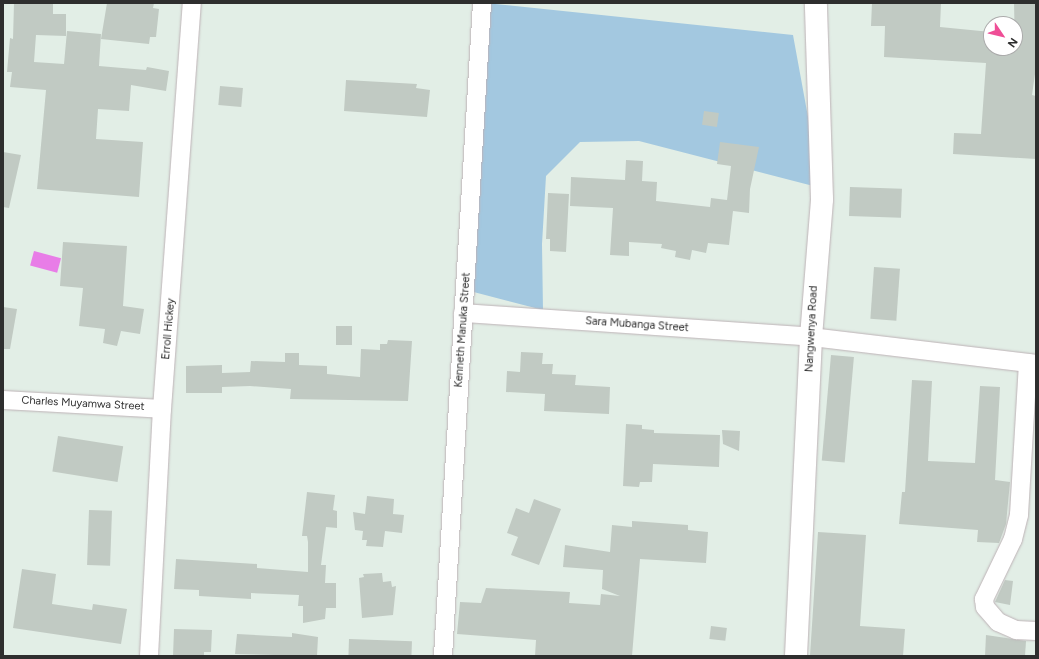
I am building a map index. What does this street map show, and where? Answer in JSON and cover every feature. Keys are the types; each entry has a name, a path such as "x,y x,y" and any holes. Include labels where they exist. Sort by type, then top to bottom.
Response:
{"main road":[{"name":"Nangwenya Road","path":"796,656 810,337 822,199 816,3"}],"street":[{"name":"Erroll Hickey","path":"149,656 162,409 192,3"},
{"name":"Kenneth Manuka Street","path":"443,656 482,3"},
{"name":"Sara Mubanga Street","path":"463,314 810,337 1032,364"},
{"path":"1032,364 1019,515 1013,540 984,599 985,607 998,622 1016,630 1036,631"},
{"name":"Charles Muyamwa Street","path":"3,400 162,409"}],"shaded area":[{"path":"486,3 793,35 821,188 639,141 580,142 546,176 542,244 543,310 466,290"},
{"path":"34,251 61,258 57,273 30,265"}],"building":[{"path":"14,3 53,3 53,14 66,14 66,36 36,35 34,62 64,64 67,31 101,34 99,66 146,70 147,67 169,71 166,91 131,85 129,111 98,109 96,139 143,142 139,197 37,189 46,90 10,87 12,72 7,72 10,38 13,39"},
{"path":"107,3 154,3 153,8 159,9 156,37 150,37 149,44 101,39"},
{"path":"872,3 941,3 940,27 983,31 983,56 1023,56 1023,16 1014,16 1014,3 1036,3 1036,67 1032,95 1036,96 1036,159 953,154 954,133 981,134 986,63 884,57 885,26 871,26"},
{"path":"346,80 417,84 416,88 430,90 427,117 344,111"},
{"path":"220,86 243,88 241,107 218,105"},
{"path":"704,111 719,113 717,127 702,125"},
{"path":"720,142 759,147 750,189 749,213 733,211 729,245 708,243 706,253 692,250 690,260 675,257 676,251 661,248 662,244 629,242 629,256 610,255 613,208 570,206 571,177 625,180 626,160 643,161 642,181 657,182 656,201 710,207 711,198 727,200 731,166 717,164"},
{"path":"3,152 21,155 9,208 3,207"},
{"path":"850,187 902,189 901,218 849,216"},
{"path":"548,193 569,194 566,252 550,251 550,239 546,239"},
{"path":"63,242 127,246 123,306 144,309 140,334 121,331 117,346 103,343 105,329 79,326 83,288 60,286"},
{"path":"874,267 900,269 896,321 870,319"},
{"path":"3,307 17,309 10,349 3,349"},
{"path":"336,326 352,326 352,345 336,345"},
{"path":"388,340 412,341 408,401 290,399 291,389 250,386 222,387 222,393 186,393 186,366 222,365 222,373 250,372 251,361 285,362 285,353 299,353 299,365 327,366 327,374 360,377 361,349 380,350 380,344 387,344"},
{"path":"521,352 543,353 542,364 553,364 552,374 576,375 575,385 610,387 609,414 544,411 545,394 506,392 507,371 520,372"},
{"path":"831,355 854,357 845,463 822,461"},
{"path":"912,380 932,381 928,461 975,463 980,386 1000,387 995,480 1010,482 1006,524 999,543 977,542 978,530 899,524 902,492 905,492"},
{"path":"626,424 642,425 642,429 654,430 654,433 720,435 719,467 653,464 652,482 640,482 639,487 623,486"},
{"path":"722,430 740,431 739,451 723,444"},
{"path":"58,436 123,446 118,482 52,472"},
{"path":"307,492 335,495 333,510 337,511 337,528 326,527 321,565 326,565 325,583 336,583 336,608 326,608 325,619 303,623 303,606 298,606 299,595 251,593 251,599 199,596 199,590 174,589 176,559 257,564 257,568 308,572 307,536 302,536"},
{"path":"367,496 394,499 393,514 404,515 402,533 385,531 383,547 366,546 367,540 362,540 363,531 355,530 353,512 365,514"},
{"path":"534,499 561,509 539,565 511,555 518,537 507,533 516,508 529,513"},
{"path":"89,510 112,511 110,566 87,565"},
{"path":"632,521 688,525 688,530 708,532 706,563 640,559 632,656 535,656 536,640 457,634 460,602 481,603 486,588 570,592 569,603 600,605 601,594 620,596 602,589 603,570 563,567 565,545 610,552 612,525 632,527"},
{"path":"818,532 866,535 860,626 905,629 903,656 810,656"},
{"path":"22,569 56,574 52,604 92,610 93,604 127,609 121,644 13,628"},
{"path":"382,573 383,582 391,581 392,587 396,586 393,615 362,618 359,578 364,577 363,574"},
{"path":"1005,580 1013,581 1010,605 995,602"},
{"path":"711,626 727,628 725,641 709,639"},
{"path":"174,629 212,630 211,652 204,652 204,656 173,656"},
{"path":"292,633 318,637 317,656 235,654 237,634 292,637"},
{"path":"986,635 1026,641 1025,656 985,656"},
{"path":"349,639 412,641 411,656 348,656"}]}
